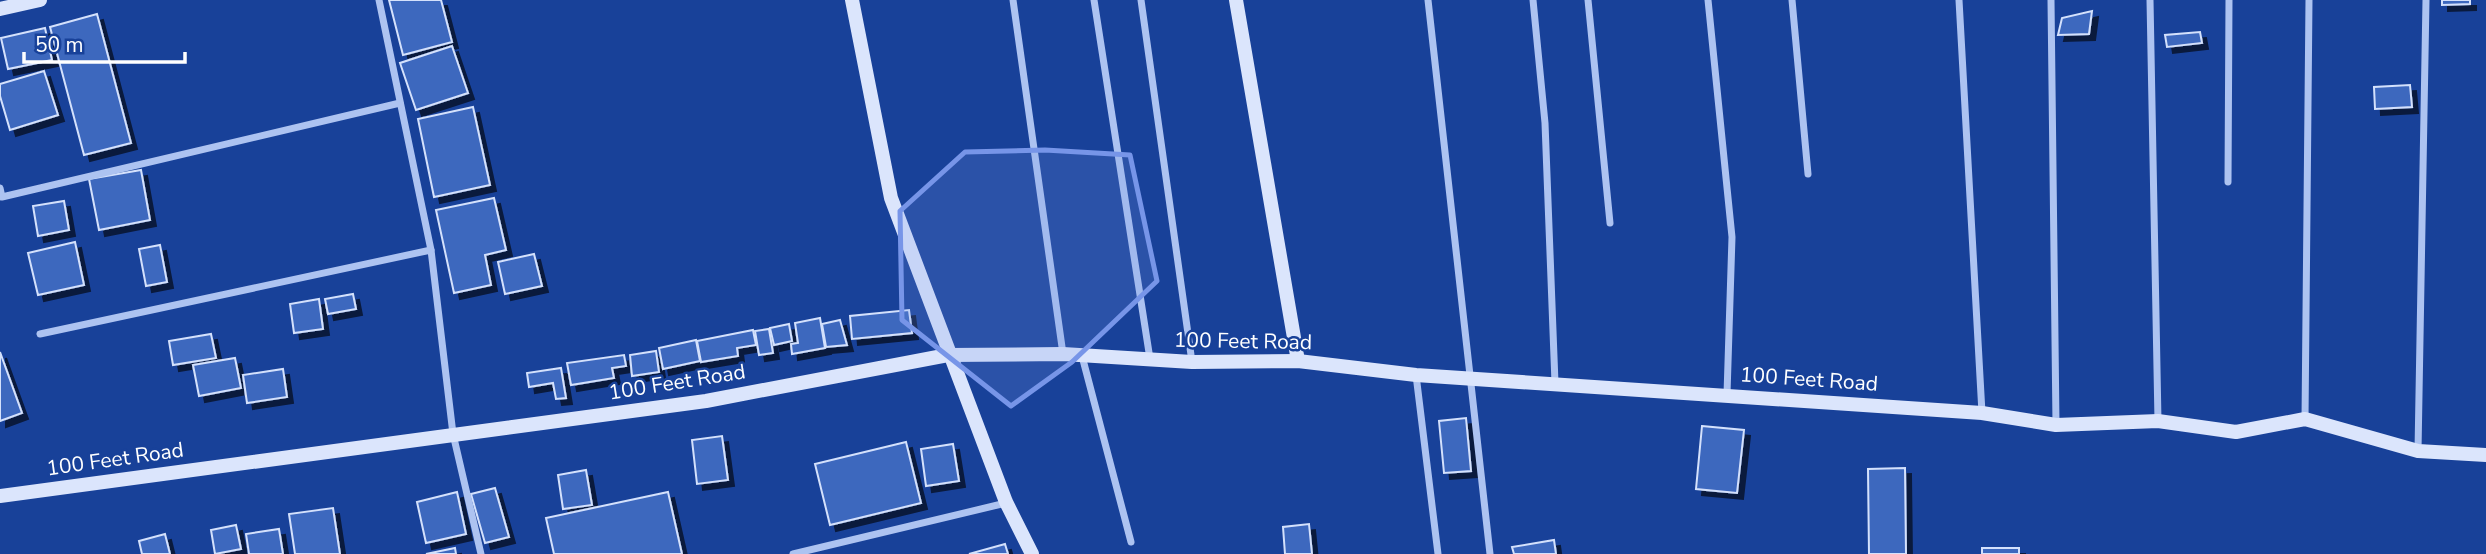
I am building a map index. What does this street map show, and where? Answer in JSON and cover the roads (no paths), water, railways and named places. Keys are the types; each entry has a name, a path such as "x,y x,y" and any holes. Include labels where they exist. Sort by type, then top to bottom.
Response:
{"main road":[{"path":"0,9 40,0"},
{"path":"852,0 891,198 948,355 1006,502 1032,554"},
{"path":"1236,0 1298,361"},
{"name":"100 Feet Road","path":"0,496 706,401 948,355 1063,354 1192,362 1298,361 1416,375 1982,413 2056,425 2158,421 2236,432 2305,419 2418,451 2486,455"}],"street":[{"path":"379,0 432,250 453,434 481,554"},
{"path":"1013,0 1063,354"},
{"path":"1094,0 1150,359"},
{"path":"1141,0 1192,362"},
{"path":"1429,0 1490,554"},
{"path":"1533,0 1545,123 1555,383"},
{"path":"1588,0 1610,223"},
{"path":"1708,0 1732,237 1727,394"},
{"path":"1792,0 1808,174"},
{"path":"1959,0 1982,413"},
{"path":"2051,0 2056,425"},
{"path":"2150,0 2158,421"},
{"path":"2228,182 2229,0"},
{"path":"2305,419 2309,0"},
{"path":"2418,451 2426,0"},
{"path":"0,188 2,197 400,103"},
{"path":"40,334 432,250"},
{"path":"1082,355 1131,542"},
{"path":"1416,375 1438,554"},
{"path":"793,554 1006,502"}]}
